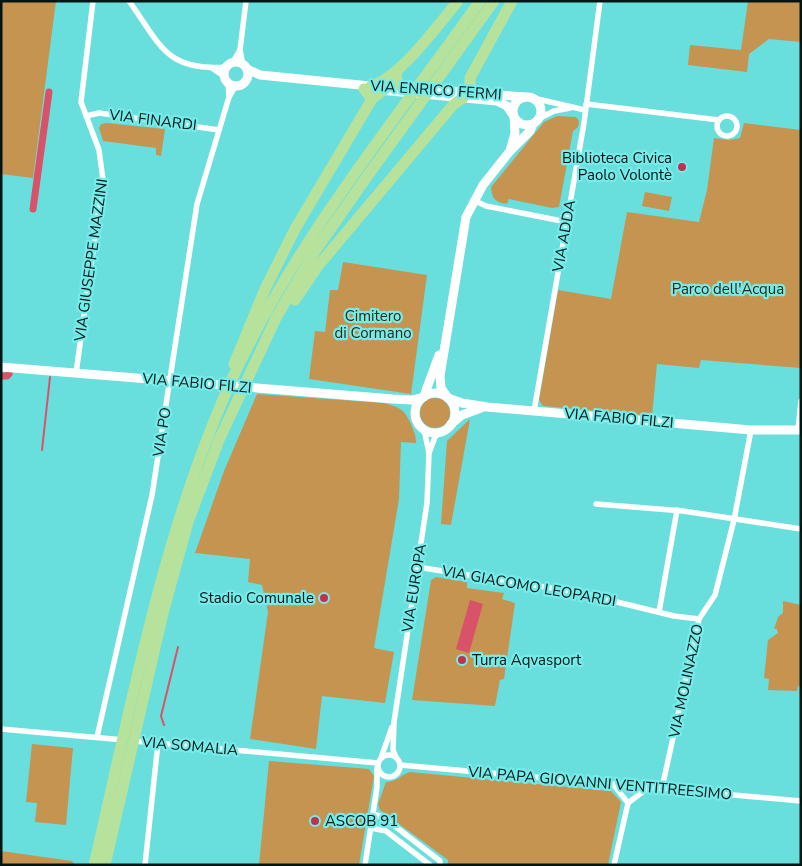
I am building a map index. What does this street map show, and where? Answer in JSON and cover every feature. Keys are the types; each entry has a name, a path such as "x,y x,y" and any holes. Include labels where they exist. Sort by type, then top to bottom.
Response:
{"highway":[{"path":"389,89 397,71 458,1"},
{"path":"225,395 269,309 310,237 480,1"},
{"path":"105,865 163,613 188,522 219,440 276,318 316,251 349,202 494,1"},
{"path":"474,92 470,86 470,78 512,1"},
{"path":"94,865 152,611 173,535 225,395 235,359 265,289 295,229 372,99 389,89 396,80 397,71"},
{"path":"389,89 438,94"},
{"path":"276,318 292,303 318,266 453,105 463,98"}],"street":[{"name":"VIA GIUSEPPE MAZZINI","path":"76,373 103,180 98,150 81,102 93,1"},
{"path":"129,1 172,58 186,65 212,68 232,76"},
{"path":"232,76 240,50 246,1"},
{"name":"VIA ADDA","path":"534,411 586,107 600,1"},
{"path":"232,76 245,67 240,50"},
{"name":"VIA ENRICO FERMI","path":"232,76 245,67 260,75"},
{"name":"VIA ENRICO FERMI","path":"232,76 260,75 389,89"},
{"name":"VIA PO","path":"97,737 152,495 197,204 220,130 229,97 232,76"},
{"name":"VIA ENRICO FERMI","path":"438,94 474,92 529,97 572,107"},
{"name":"VIA ENRICO FERMI","path":"438,94 496,101 507,106 514,116"},
{"path":"393,399 406,406 421,427 430,432 441,432 451,424 454,411 440,383 465,221 473,200 510,151 526,136 536,121 540,105 529,97 515,103 516,133 510,151"},
{"name":"VIA ENRICO FERMI","path":"536,121 554,111 572,107 719,120"},
{"name":"VIA FINARDI","path":"86,116 98,113 220,130"},
{"path":"514,116 522,125 536,121"},
{"path":"473,200 486,206 567,222"},
{"path":"416,418 416,406 424,397 431,383 448,324"},
{"name":"VIA FABIO FILZI","path":"1,367 393,399 412,400 424,397"},
{"path":"424,397 437,394 448,398"},
{"name":"VIA FABIO FILZI","path":"448,398 462,403 534,411 751,430 799,430"},
{"path":"799,430 801,401"},
{"name":"VIA FABIO FILZI","path":"451,424 469,412 487,406"},
{"name":"VIA EUROPA","path":"396,757 393,752 394,722 427,503 429,453 425,434 421,427"},
{"name":"VIA MOLINAZZO","path":"662,788 699,619 701,613 715,594 734,520 751,430"},
{"name":"VIA EUROPA","path":"429,453 435,437 441,432"},
{"path":"596,504 677,510 801,529"},
{"path":"659,612 677,510"},
{"name":"VIA GIACOMO LEOPARDI","path":"418,567 569,590 659,612 699,619"},
{"name":"VIA EUROPA","path":"365,865 377,787 378,763 394,722"},
{"name":"VIA SOMALIA","path":"1,729 378,763"},
{"path":"145,865 158,743"},
{"path":"377,787 382,781 390,778 398,773 400,764 396,757 388,755 378,763 382,775 390,778"},
{"name":"VIA PAPA GIOVANNI VENTITREESIMO","path":"400,764 801,801"},
{"path":"613,784 628,803"},
{"path":"614,865 628,803 648,787"},
{"path":"373,814 383,817 440,861 440,865"},
{"path":"371,828 386,831 430,865"}],"green space":[{"path":"1,1 56,1 33,178 1,174"},
{"path":"748,1 801,1 801,42 769,39 749,54 747,72 688,65 690,45 741,50"},
{"path":"557,116 576,117 579,121 578,127 573,131 559,207 552,208 509,199 507,204 497,201 493,197 491,187 544,122"},
{"name":"Parco dell'Acqua","path":"744,123 801,130 801,368 701,360 699,368 657,364 652,416 543,406 539,400 558,290 611,299 627,212 699,222 707,190 714,138 729,140 740,138"},
{"path":"101,124 165,129 161,156 156,155 156,148 103,141 99,128"},
{"path":"645,192 672,197 669,211 642,206"},
{"name":"Cimitero di Cormano","path":"343,262 427,275 411,394 309,379 315,331 325,332 330,290 338,290"},
{"name":"Stadio Comunale","path":"257,394 384,403 404,412 416,437 416,443 401,442 399,499 374,648 394,652 385,703 322,696 316,749 250,739 268,612 262,585 248,582 250,559 195,553 224,471"},
{"path":"435,398 446,402 450,413 446,424 435,428 424,424 420,413 424,402"},
{"path":"470,419 451,525 441,524 447,441"},
{"name":"Turra Aqvasport","path":"436,577 467,582 467,588 504,593 502,599 515,603 504,679 500,680 495,706 412,700 431,580"},
{"path":"783,601 801,605 801,687 798,686 797,691 768,690 769,679 764,678 768,640 778,633 777,629 774,629 778,617 783,613"},
{"path":"32,744 73,748 66,825 35,822 37,803 26,802"},
{"name":"ASCOB 91","path":"269,761 369,769 374,776 359,865 259,865"},
{"path":"410,772 611,791 621,802 608,865 448,865 448,860 380,810 378,804 386,782 393,781"},
{"path":"1,851 72,861 75,865 1,865"}],"shaded area":[{"path":"470,600 483,604 469,653 456,649"}],"waterway":[{"path":"33,209 49,92"},
{"path":"1,376 9,374"},
{"path":"42,450 50,377"},
{"path":"164,725 161,716 178,647"}],"place":[{"name":"Biblioteca Civica Paolo Volontè","path":"682,167"},
{"name":"Stadio Comunale","path":"324,598"},
{"name":"Turra Aqvasport","path":"462,660"},
{"name":"ASCOB 91","path":"315,821"}]}
